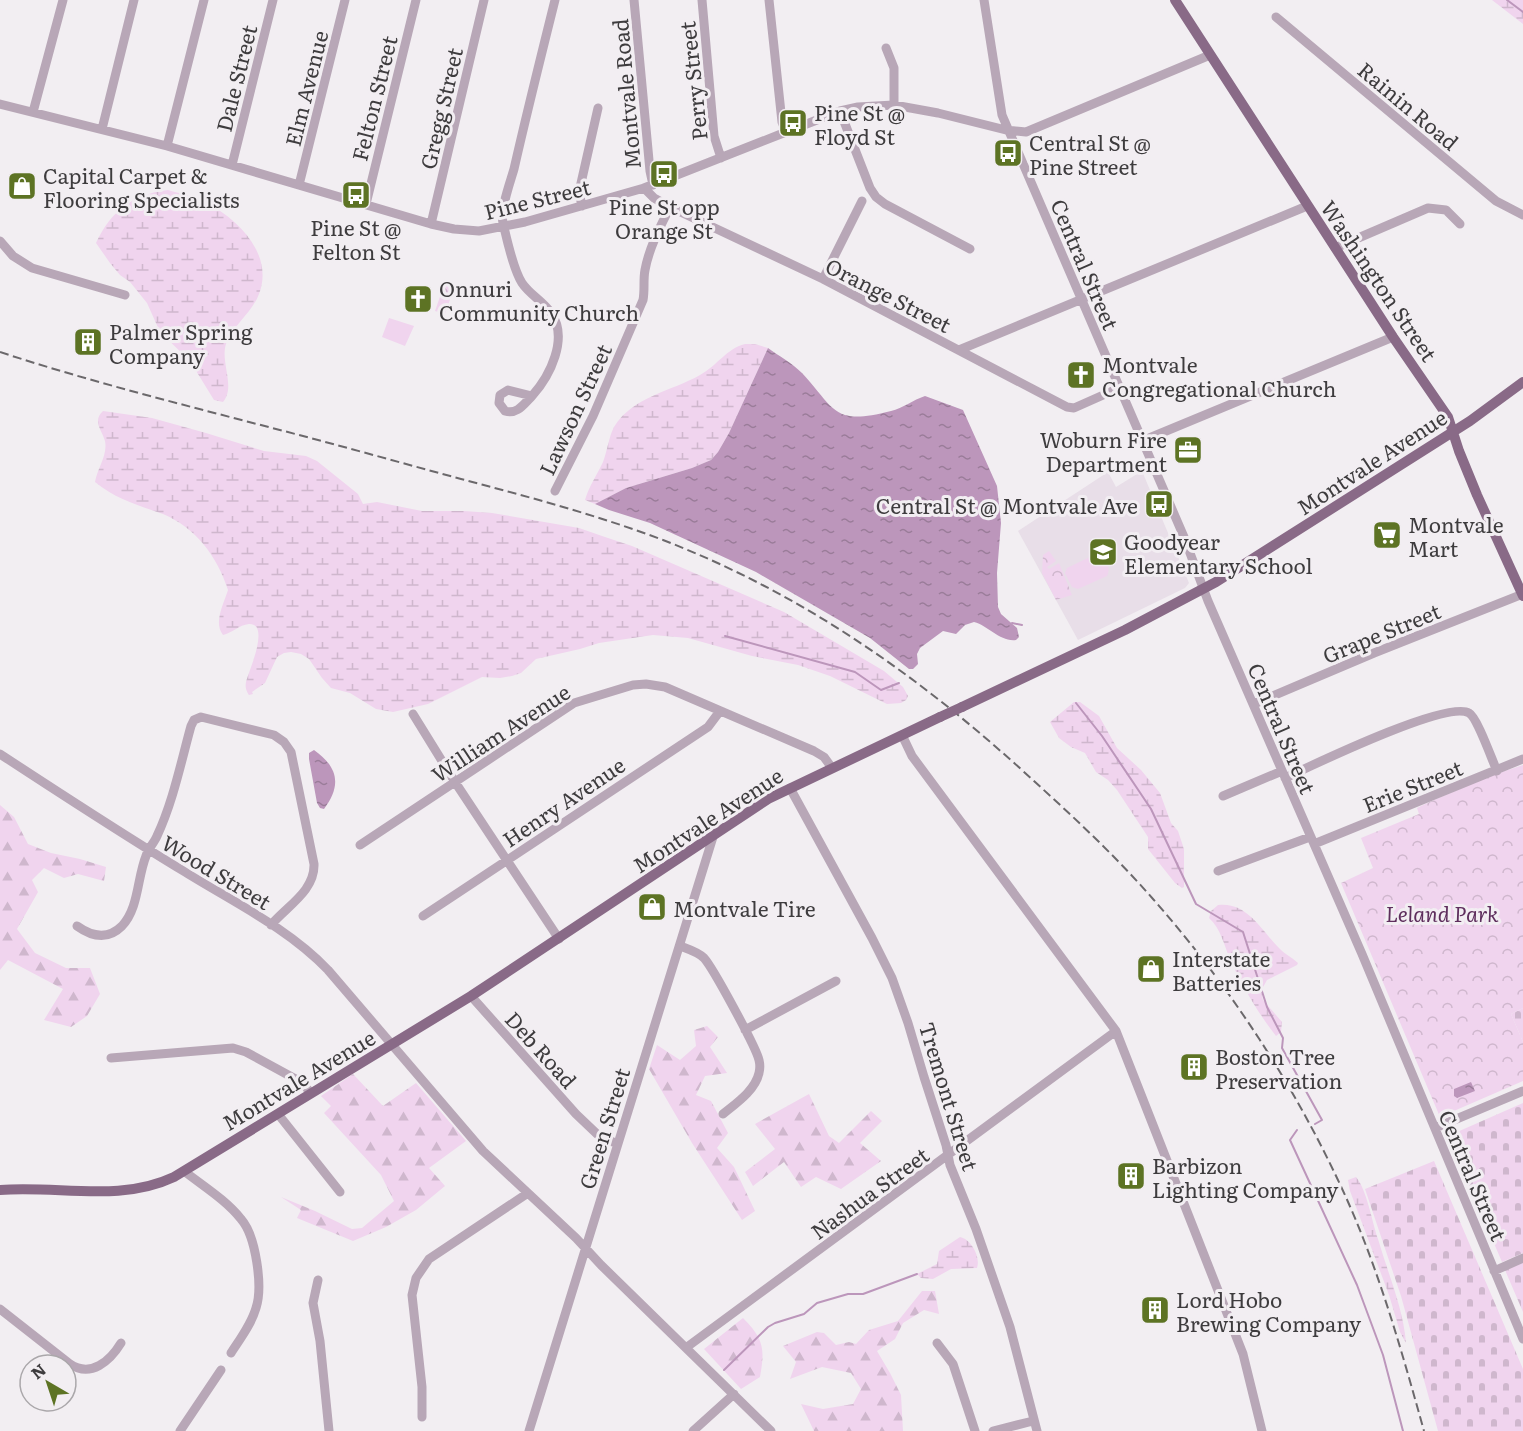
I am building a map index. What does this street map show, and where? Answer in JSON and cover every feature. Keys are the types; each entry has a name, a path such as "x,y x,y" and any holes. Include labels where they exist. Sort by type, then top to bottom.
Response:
{"main road":[{"name":"Washington Street","path":"1175,0 1307,206 1446,414 1477,495 1523,595"},
{"name":"Montvale Avenue","path":"0,1190 124,1191 152,1185 184,1171 471,996 758,805 1125,630 1204,588 1274,547 1470,421 1523,381"}],"street":[{"path":"33,112 63,0"},
{"path":"102,129 134,0"},
{"path":"167,146 204,0"},
{"name":"Dale Street","path":"232,165 273,0"},
{"name":"Elm Avenue","path":"299,185 345,0"},
{"name":"Felton Street","path":"366,204 416,0"},
{"name":"Gregg Street","path":"431,224 484,0"},
{"path":"532,396 542,383 552,361 558,345 558,332 552,314 520,280 502,216 555,0"},
{"name":"Montvale Road","path":"634,0 650,171 649,187"},
{"name":"Perry Street","path":"702,0 714,136 721,158"},
{"path":"769,0 782,122 786,132"},
{"name":"Central Street","path":"984,0 1001,113 1283,775 1362,954 1523,1340"},
{"name":"Rainin Road","path":"1276,17 1491,198 1523,215"},
{"path":"886,48 894,68 894,105"},
{"name":"Pine Street","path":"0,104 167,146 431,224 470,230 504,227 649,187 840,111 865,106 894,105 938,113 1009,131 1029,132 1210,55"},
{"path":"582,206 579,192 598,108"},
{"path":"840,111 870,188 876,197 890,208 970,249"},
{"name":"Orange Street","path":"649,187 654,198 670,207 823,279 1070,408 1119,388"},
{"path":"823,279 862,201"},
{"path":"959,350 1307,206"},
{"name":"Lawson Street","path":"555,491 593,416 643,300 643,280 648,259 670,207"},
{"path":"1335,248 1428,208 1446,210 1461,224"},
{"path":"0,241 15,258 32,268 125,294"},
{"path":"1142,441 1393,337"},
{"name":"Grape Street","path":"1254,704 1374,653 1523,595"},
{"name":"William Avenue","path":"360,845 574,703 615,689 639,684 662,686 814,751 832,768"},
{"name":"Henry Avenue","path":"423,916 709,726 720,711"},
{"path":"1223,796 1283,775 1387,732 1430,717 1463,711 1473,716 1497,771"},
{"path":"413,714 559,939"},
{"path":"76,926 87,933 99,936 110,933 121,926 131,909 146,855 157,836 191,726 197,718 274,735 286,744 291,752 314,872 305,890 271,925"},
{"path":"902,735 913,758 1116,1031 1243,1354 1262,1431"},
{"name":"Wood Street","path":"0,754 271,925 315,957 392,1045"},
{"name":"Erie Street","path":"1218,872 1312,840 1497,771 1523,759"},
{"name":"Tremont Street","path":"790,788 872,938 895,985 948,1156 1007,1316 1035,1426"},
{"name":"Green Street","path":"529,1431 713,837"},
{"path":"680,946 694,951 705,960 745,1030 758,1058 759,1074 756,1082 723,1114"},
{"path":"745,1030 836,981"},
{"name":"Deb Road","path":"471,996 576,1114 598,1135 617,1144"},
{"name":"Nashua Street","path":"687,1347 1116,1031"},
{"path":"392,1045 483,1151 585,1246 605,1269 771,1431"},
{"path":"111,1059 233,1048 246,1052 301,1082 311,1093"},
{"path":"1434,1128 1523,1091"},
{"path":"278,1114 340,1192"},
{"path":"184,1171 236,1213 252,1237 258,1284 257,1305 251,1320 231,1353"},
{"path":"422,1417 422,1387 412,1295 416,1278 429,1259 528,1193"},
{"path":"1494,1270 1523,1258"},
{"path":"318,1280 313,1303 320,1341 329,1431"},
{"path":"0,1309 69,1364 81,1369 98,1367 111,1357 121,1343"},
{"path":"937,1343 953,1364 975,1431"},
{"path":"180,1431 221,1370"},
{"path":"693,1431 734,1394"},
{"path":"993,1431 1035,1426"}],"shaded area":[{"name":"Goodyear Elementary School","path":"1142,471 1189,583 1185,588 1078,640 1018,531 1108,472 1116,487"}],"green space":[{"path":"1492,0 1523,0 1523,24"},
{"path":"168,190 203,201 231,219 251,240 262,266 262,280 256,301 226,344 228,389 223,402 214,400 190,361 160,332 147,303 130,282 120,275 96,243 109,222 124,206 144,195"},
{"path":"444,285 454,288 445,314 435,311"},
{"path":"389,318 414,326 405,346 382,337"},
{"path":"745,344 768,348 729,433 711,460 626,488 595,504 585,500 603,462 614,427 631,408 700,375 727,353"},
{"path":"103,411 152,418 264,451 306,456 317,461 358,494 363,504 377,502 422,511 492,513 579,528 632,546 784,612 884,671 903,687 908,696 901,703 887,704 830,676 798,665 752,656 688,638 653,635 599,643 536,659 521,673 500,678 482,677 428,704 393,712 376,709 350,693 331,688 309,659 291,652 277,657 265,683 249,695 246,684 256,649 258,631 255,626 249,624 223,635 219,619 228,590 218,566 204,544 175,520 120,498 95,482 106,446 98,422"},
{"path":"1049,551 1056,561 1047,567 1049,569 1059,563 1072,595 1056,600 1042,573 1043,555"},
{"path":"1100,554 1106,561 1109,570 1107,576 1078,589 1072,587 1065,573 1067,568"},
{"path":"1074,702 1080,702 1099,716 1117,748 1141,770 1160,793 1184,849 1184,887 1175,883 1148,849 1148,837 1117,790 1096,772 1085,753 1059,738 1050,722"},
{"name":"Leland Park","path":"1523,765 1523,1008 1511,1014 1523,1042 1523,1081 1440,1117 1341,883 1373,868 1361,838 1419,814 1417,808 1425,804 1487,777"},
{"path":"0,805 14,817 28,844 51,853 106,867 104,881 78,874 64,878 44,868 32,880 38,892 17,929 35,953 66,968 90,968 100,994 87,1016 71,1027 44,1020 63,989 8,960 0,970"},
{"path":"1218,905 1228,905 1246,912 1281,950 1298,963 1267,980 1261,991 1263,1000 1282,1022 1281,1032 1276,1036 1245,989 1219,932 1209,918 1211,911"},
{"path":"1523,1008 1523,1042 1511,1014"},
{"path":"707,1026 718,1037 710,1047 727,1073 705,1076 696,1095 711,1101 728,1133 717,1148 734,1167 755,1211 742,1220 692,1143 649,1069 657,1045 680,1060 696,1046 694,1030"},
{"path":"353,1074 383,1106 416,1083 466,1141 429,1168 445,1186 416,1210 386,1227 353,1241 297,1218 301,1210 281,1197 352,1229 362,1228 394,1201 381,1175 324,1113 331,1106 321,1096"},
{"path":"809,1094 829,1136 839,1143 871,1111 882,1121 860,1143 881,1161 841,1189 816,1177 801,1187 784,1162 753,1186 745,1172 775,1149 755,1124"},
{"path":"1523,1103 1523,1253 1502,1262 1448,1136"},
{"path":"1434,1161 1523,1369 1523,1431 1438,1431 1401,1296 1365,1189"},
{"path":"1356,1177 1366,1198 1395,1291 1406,1343 1400,1332 1389,1295 1350,1191 1348,1180"},
{"path":"960,1237 968,1241 974,1249 978,1259 977,1268 951,1269 933,1279 921,1278 917,1274 937,1264 939,1251"},
{"path":"1523,1262 1523,1312 1505,1270"},
{"path":"922,1291 935,1291 939,1314 924,1310 903,1323 895,1339 877,1351 901,1395 903,1431 814,1431 801,1404 823,1409 853,1404 861,1389 851,1373 822,1367 790,1379 796,1362 783,1346 817,1332 824,1333 836,1345 849,1342 856,1344 869,1330 898,1321"},
{"path":"743,1318 759,1339 762,1359 760,1377 741,1389 704,1349"}],"water":[{"path":"768,348 798,369 837,412 846,415 857,417 891,411 925,396 963,410 997,486 1001,523 997,573 998,607 1001,614 1017,628 1019,637 1016,640 1005,639 974,622 965,625 956,634 943,631 920,648 917,654 918,664 913,669 909,669 870,638 756,572 650,523 595,504 626,488 711,460 729,433"},
{"path":"314,750 328,763 335,777 333,792 324,809 320,808 317,803 309,759 309,753"},
{"path":"1471,1082 1475,1091 1457,1098 1454,1096 1454,1089"}],"waterway":[{"path":"1507,0 1523,12"},
{"path":"1012,623 1022,625"},
{"path":"725,636 855,672 881,690 899,683"},
{"path":"1076,703 1102,736 1151,809 1196,904 1243,932 1267,1007 1283,1038 1282,1048 1322,1120 1315,1124"},
{"path":"1297,1130 1290,1140 1357,1285 1383,1355 1403,1431"},
{"path":"724,1370 768,1327 775,1323 804,1314 817,1303 848,1294 863,1294 917,1274"}],"railway":[{"path":"0,352 124,389 613,522 713,561 762,585 809,611 898,669 982,735 1073,817 1122,865 1180,931 1255,1032 1318,1140 1351,1209 1386,1303 1424,1431"}],"place":[{"name":"Pine St @ Floyd St","path":"793,123"},
{"name":"Central St @ Pine Street","path":"1008,153"},
{"name":"Pine St opp Orange St","path":"664,174"},
{"name":"Capital Carpet & Flooring Specialists","path":"22,186"},
{"name":"Pine St @ Felton St","path":"356,195"},
{"name":"Onnuri Community Church","path":"418,299"},
{"name":"Palmer Spring Company","path":"88,342"},
{"name":"Montvale Congregational Church","path":"1081,375"},
{"name":"Woburn Fire Department","path":"1188,450"},
{"name":"Central St @ Montvale Ave","path":"1159,504"},
{"name":"Montvale Mart","path":"1387,535"},
{"name":"Goodyear Elementary School","path":"1103,552"},
{"name":"Montvale Tire","path":"652,907"},
{"name":"Interstate Batteries","path":"1151,969"},
{"name":"Boston Tree Preservation","path":"1194,1067"},
{"name":"Barbizon Lighting Company","path":"1131,1176"},
{"name":"Lord Hobo Brewing Company","path":"1155,1310"}]}
